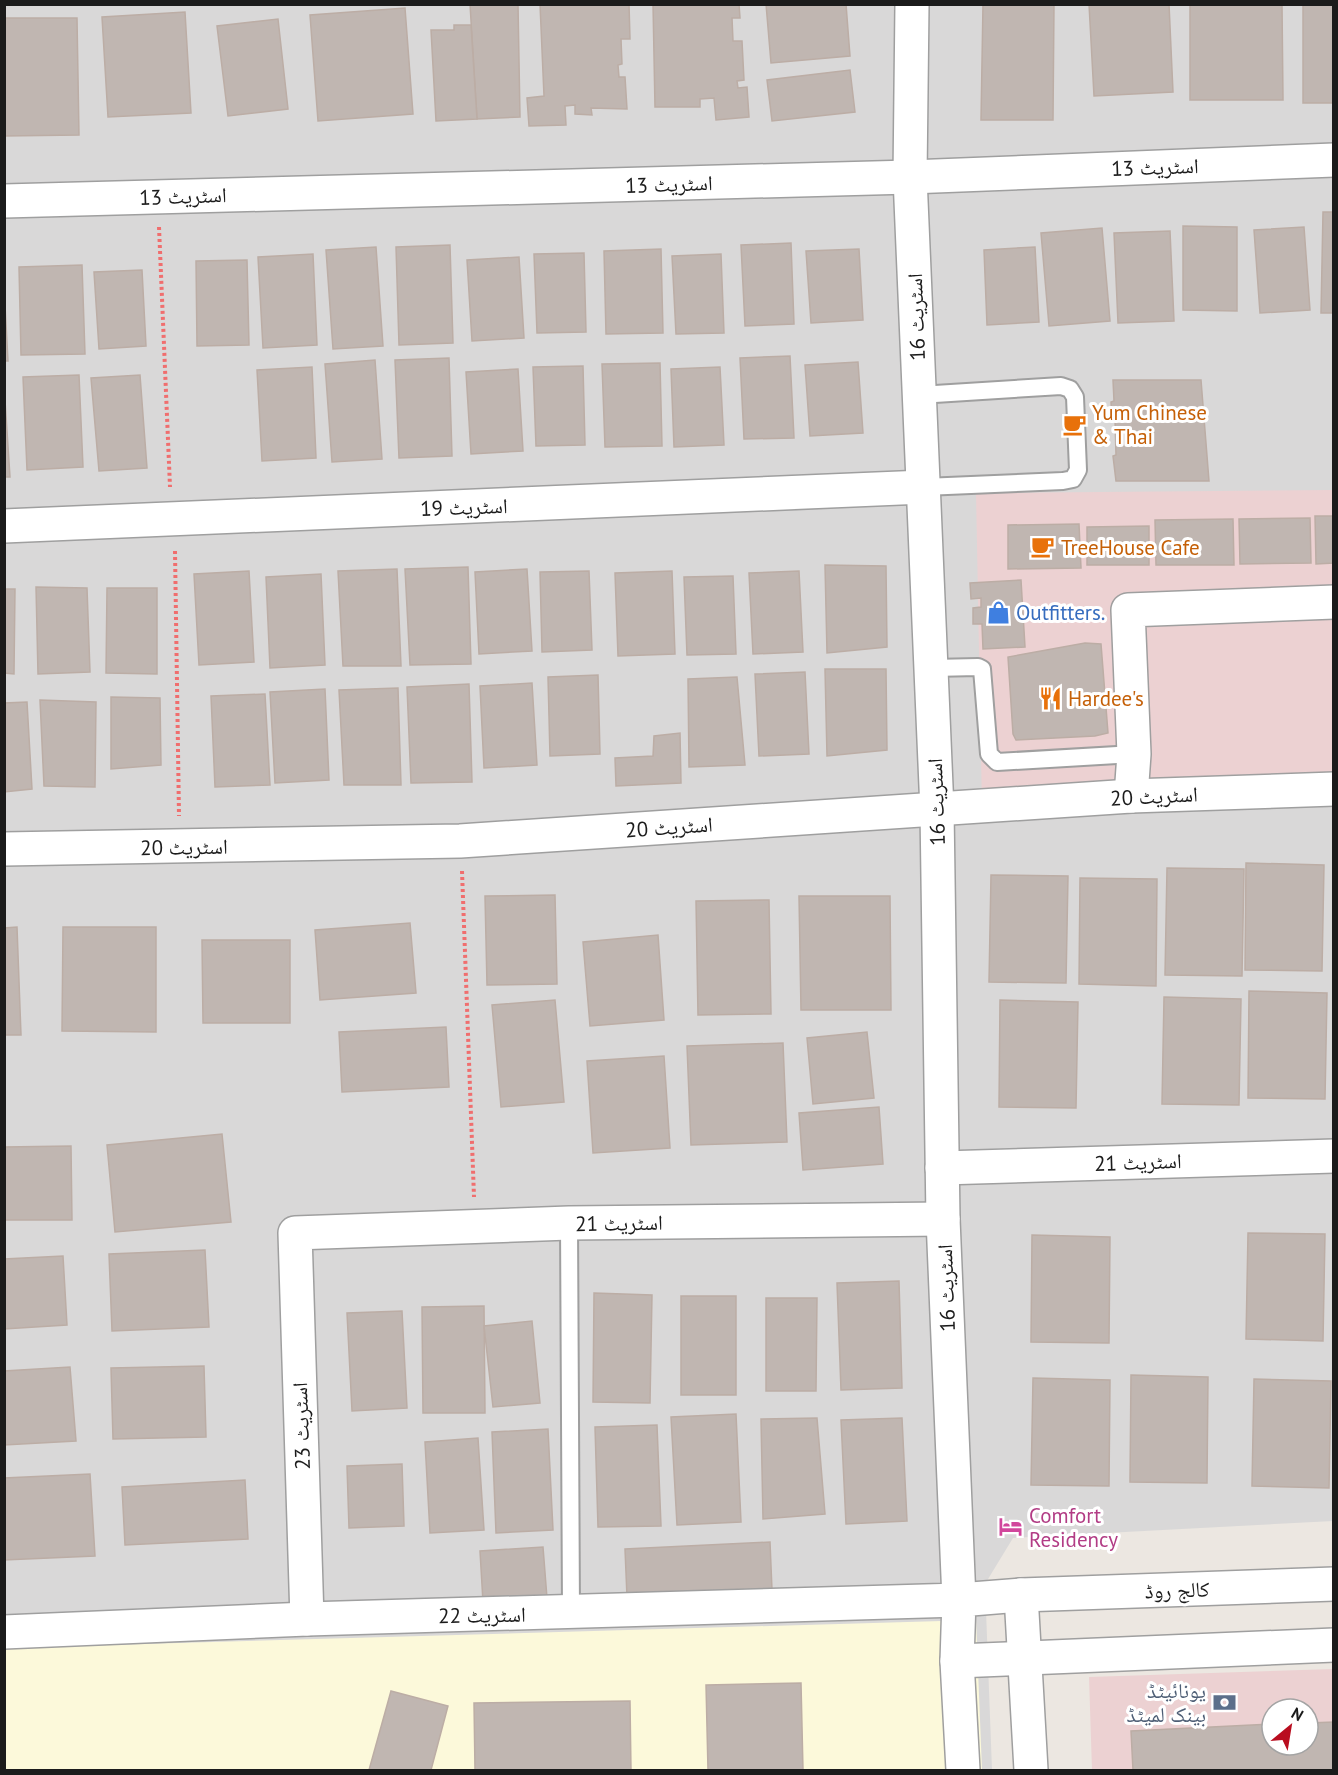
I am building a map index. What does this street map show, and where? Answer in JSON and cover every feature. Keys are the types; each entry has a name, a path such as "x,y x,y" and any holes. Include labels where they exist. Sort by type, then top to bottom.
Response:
{"street":[{"name":"اسٹریٹ 16","path":"912,4 910,177 937,810 943,1219 959,1600"},
{"name":"اسٹریٹ 13","path":"4,201 910,177 1334,160"},
{"name":"اسٹریٹ 19","path":"4,526 924,487"},
{"path":"1131,796 1134,754 1128,610 1334,602"},
{"name":"اسٹریٹ 20","path":"4,849 460,841 1131,796 1334,789"},
{"name":"اسٹریٹ 21","path":"942,1168 1334,1156"},
{"name":"اسٹریٹ 21","path":"295,1233 569,1224 943,1219"},
{"name":"اسٹریٹ 23","path":"295,1233 307,1619"},
{"name":"کالج روڈ","path":"959,1600 1022,1595 1334,1584"},
{"path":"1022,1595 1031,1770"},
{"path":"959,1600 957,1661 963,1770"},
{"name":"اسٹریٹ 22","path":"4,1632 307,1619 959,1600"},
{"path":"957,1661 1334,1645"}],"lane":[{"path":"919,395 1061,386 1070,389 1075,397 1078,470 1073,479 924,487"},
{"path":"932,668 978,667 982,669 989,754 997,762 1134,754"},
{"path":"569,1224 571,1612"}],"path":[{"path":"158,197 169,478 175,519 179,847"},
{"path":"460,841 475,1227"}],"shaded area":[{"path":"5,5 1333,5 1333,1521 1013,1538 985,1584 992,1770 5,1770"},
{"path":"1333,490 1333,795 982,808 976,493"},
{"path":"976,1620 982,1770 5,1770 4,1648"},
{"path":"1333,1669 1333,1770 1092,1770 1089,1677"}],"building":[{"path":"470,4 518,4 520,117 477,119"},
{"path":"540,4 629,4 630,39 621,39 622,64 618,65 619,77 625,77 627,109 591,108 592,115 575,114 575,105 565,106 566,125 529,126 527,98 544,96"},
{"path":"653,4 739,4 740,18 732,18 733,41 742,41 744,80 737,81 738,88 747,87 749,117 716,120 714,98 700,99 700,107 655,107"},
{"path":"766,4 846,4 850,56 771,63"},
{"path":"983,4 1054,4 1053,120 981,120"},
{"path":"1089,4 1169,4 1173,92 1094,96"},
{"path":"1190,4 1282,4 1283,100 1190,100"},
{"path":"1303,4 1334,4 1334,103 1303,103"},
{"path":"405,8 413,114 318,121 310,15"},
{"path":"185,12 191,113 108,117 102,17"},
{"path":"4,18 77,18 79,135 4,136"},
{"path":"278,19 288,109 228,116 217,26"},
{"path":"454,25 471,25 477,119 436,121 431,30 454,30"},
{"path":"850,70 855,112 772,121 767,80"},
{"path":"1323,212 1334,212 1334,313 1321,313"},
{"path":"1183,226 1237,227 1237,311 1183,310"},
{"path":"1304,227 1310,310 1260,313 1254,230"},
{"path":"1102,228 1110,321 1049,326 1041,233"},
{"path":"1170,231 1174,321 1118,323 1114,233"},
{"path":"791,243 794,324 745,326 741,245"},
{"path":"450,245 453,343 399,345 396,247"},
{"path":"376,247 383,346 333,349 326,250"},
{"path":"1035,247 1039,322 987,325 984,250"},
{"path":"661,249 663,333 606,334 604,251"},
{"path":"859,249 863,320 811,323 806,251"},
{"path":"584,253 586,332 537,333 534,254"},
{"path":"313,254 317,345 263,348 258,257"},
{"path":"721,254 724,333 676,334 672,256"},
{"path":"519,257 524,338 472,341 467,260"},
{"path":"247,260 249,345 197,346 196,261"},
{"path":"82,265 85,354 21,355 19,267"},
{"path":"142,270 146,346 99,349 94,272"},
{"path":"4,287 8,361 4,361"},
{"path":"790,356 794,438 744,439 740,358"},
{"path":"449,358 452,456 399,458 395,360"},
{"path":"375,360 382,459 332,462 325,364"},
{"path":"858,362 863,433 810,436 805,365"},
{"path":"660,363 662,446 605,447 602,364"},
{"path":"583,366 585,445 536,446 533,367"},
{"path":"312,367 316,458 262,461 257,370"},
{"path":"720,367 724,445 674,447 671,369"},
{"path":"518,369 523,451 471,454 466,372"},
{"path":"79,375 83,467 27,470 23,377"},
{"path":"140,375 147,468 99,471 91,378"},
{"path":"1113,380 1201,380 1209,481 1116,481 1113,456 1116,455 1115,419 1112,420 1111,402 1114,401"},
{"path":"4,385 10,477 4,477"},
{"path":"1315,516 1334,516 1334,563 1316,564"},
{"path":"1310,518 1311,563 1240,564 1239,519"},
{"path":"1233,519 1234,565 1156,565 1155,520"},
{"path":"1079,524 1081,568 1008,569 1008,525"},
{"path":"1149,526 1149,565 1087,565 1087,527"},
{"path":"825,565 886,566 887,647 827,653"},
{"path":"468,567 471,664 410,665 405,569"},
{"path":"397,569 401,666 343,666 338,571"},
{"path":"527,569 532,651 479,654 475,572"},
{"path":"249,571 254,662 199,665 194,574"},
{"path":"589,571 592,650 542,652 540,572"},
{"path":"672,571 675,654 618,656 615,573"},
{"path":"799,571 803,652 753,654 749,573"},
{"path":"321,574 325,665 270,668 266,577"},
{"path":"733,576 736,654 687,655 684,577"},
{"path":"1021,580 1025,647 983,649 982,624 973,624 973,608 981,607 981,598 971,599 970,583"},
{"path":"36,587 87,588 90,672 38,674"},
{"path":"107,588 157,588 157,674 106,673"},
{"path":"4,589 15,589 14,674 4,673"},
{"path":"1085,643 1101,644 1108,733 1095,736 1016,740 1013,734 1008,657"},
{"path":"825,669 886,669 887,750 827,756"},
{"path":"805,672 809,754 759,756 755,674"},
{"path":"598,675 600,754 550,756 548,677"},
{"path":"737,677 745,765 689,767 688,679"},
{"path":"532,683 537,765 484,768 480,686"},
{"path":"469,684 472,782 411,783 407,687"},
{"path":"398,688 401,785 344,785 339,690"},
{"path":"325,689 329,780 275,783 270,692"},
{"path":"265,694 270,785 215,787 211,696"},
{"path":"111,697 160,698 161,765 111,769"},
{"path":"40,700 96,702 95,787 44,786"},
{"path":"27,702 32,789 4,792 4,703"},
{"path":"680,733 681,783 616,786 615,758 653,756 654,736"},
{"path":"1246,863 1324,865 1322,971 1245,970"},
{"path":"1167,868 1244,869 1242,976 1165,975"},
{"path":"991,875 1068,876 1066,983 989,982"},
{"path":"1080,878 1157,879 1156,986 1079,984"},
{"path":"555,895 557,984 487,985 485,896"},
{"path":"799,896 890,896 891,1010 801,1010"},
{"path":"769,900 771,1014 698,1015 696,901"},
{"path":"410,923 416,993 320,1000 315,930"},
{"path":"17,927 21,1035 4,1035 4,928"},
{"path":"63,927 156,927 156,1032 62,1031"},
{"path":"658,935 664,1020 590,1026 583,942"},
{"path":"202,940 290,940 290,1023 203,1023"},
{"path":"1249,991 1327,993 1325,1099 1248,1098"},
{"path":"1164,997 1241,999 1239,1105 1162,1104"},
{"path":"555,1000 564,1102 501,1107 492,1005"},
{"path":"1000,1000 1078,1002 1076,1108 999,1107"},
{"path":"446,1027 449,1087 342,1092 339,1032"},
{"path":"867,1032 874,1098 813,1104 807,1038"},
{"path":"783,1043 787,1142 691,1145 687,1046"},
{"path":"664,1056 670,1148 593,1153 587,1061"},
{"path":"879,1107 883,1164 803,1170 799,1113"},
{"path":"222,1134 231,1222 115,1232 107,1145"},
{"path":"71,1146 72,1220 4,1220 4,1147"},
{"path":"1248,1233 1325,1234 1323,1341 1246,1339"},
{"path":"1032,1235 1110,1237 1109,1343 1031,1342"},
{"path":"205,1250 209,1327 112,1331 109,1254"},
{"path":"63,1256 67,1325 4,1329 4,1259"},
{"path":"899,1281 902,1388 841,1390 837,1283"},
{"path":"594,1293 652,1295 650,1403 593,1402"},
{"path":"681,1296 736,1296 736,1395 681,1395"},
{"path":"766,1298 817,1298 816,1391 766,1391"},
{"path":"484,1306 485,1413 423,1413 422,1307"},
{"path":"402,1311 407,1408 352,1411 347,1313"},
{"path":"532,1321 540,1403 493,1407 484,1326"},
{"path":"204,1366 206,1437 113,1439 111,1368"},
{"path":"70,1367 76,1441 4,1445 4,1371"},
{"path":"1131,1375 1208,1377 1207,1483 1130,1482"},
{"path":"1033,1378 1110,1380 1109,1486 1031,1485"},
{"path":"1254,1379 1331,1381 1329,1488 1252,1486"},
{"path":"736,1414 741,1522 677,1525 671,1417"},
{"path":"817,1418 825,1514 763,1519 761,1419"},
{"path":"902,1418 907,1521 846,1524 841,1420"},
{"path":"657,1425 661,1526 598,1527 595,1427"},
{"path":"548,1429 553,1530 496,1533 492,1432"},
{"path":"478,1438 484,1530 430,1533 425,1442"},
{"path":"402,1464 404,1526 349,1528 347,1466"},
{"path":"90,1474 95,1556 4,1560 4,1478"},
{"path":"245,1480 248,1539 125,1545 122,1487"},
{"path":"770,1542 772,1590 627,1597 625,1549"},
{"path":"543,1547 547,1598 483,1602 480,1551"},
{"path":"801,1683 803,1770 708,1770 706,1685"},
{"path":"391,1691 448,1706 431,1770 369,1770"},
{"path":"630,1701 631,1770 475,1770 474,1703"},
{"path":"1334,1722 1334,1770 1133,1770 1131,1731 1260,1725 1260,1757 1320,1757 1320,1723"}],"place":[{"name":"Yum Chinese & Thai","path":"1074,424"},
{"name":"TreeHouse Cafe","path":"1043,547"},
{"name":"Outfitters.","path":"998,612"},
{"name":"Hardee's","path":"1050,698"},
{"name":"Comfort Residency","path":"1011,1527"},
{"name":"یونائیٹڈ بینک لمیٹڈ","path":"1224,1702"}]}
